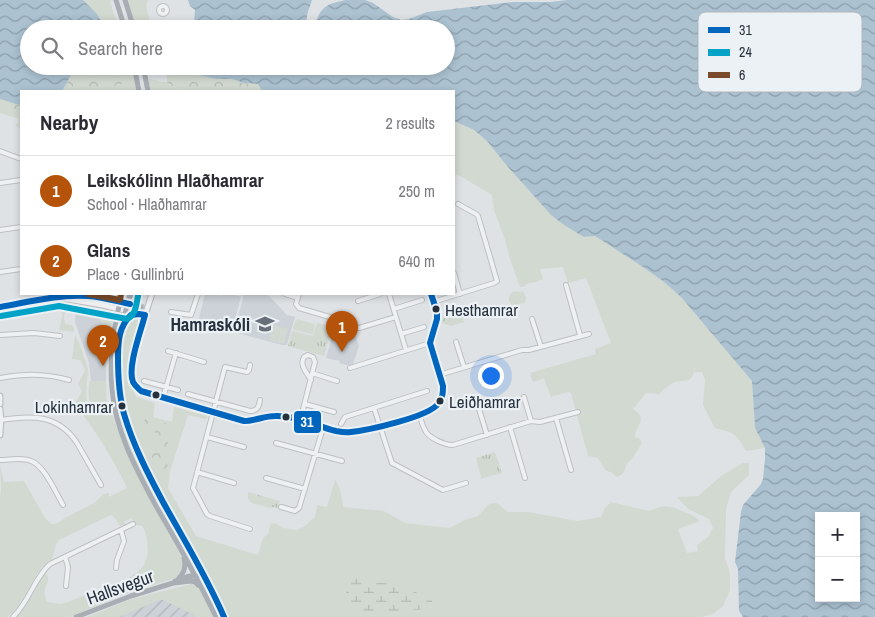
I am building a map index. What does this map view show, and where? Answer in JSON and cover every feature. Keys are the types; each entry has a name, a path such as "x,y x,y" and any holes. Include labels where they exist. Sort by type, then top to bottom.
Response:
{"main road":[{"path":"116,0 122,20"},
{"path":"125,0 131,20"},
{"path":"136,75 139,89"},
{"path":"145,75 147,89"},
{"path":"102,298 118,295"},
{"path":"120,295 112,344 111,374 117,417 123,438 216,617"},
{"path":"131,295 119,343 118,372 121,401 128,429 146,470 224,617"},
{"path":"132,295 141,307"},
{"path":"122,325 129,316 138,314"},
{"path":"178,581 185,567 182,553"},
{"path":"196,576 198,565"},
{"path":"196,576 204,579 208,585"},
{"name":"Hallsvegur","path":"76,617 131,596 196,576"},
{"path":"178,581 195,582 202,589"}],"street":[{"path":"0,151 20,159"},
{"path":"0,183 20,180"},
{"path":"434,302 494,283 497,279 478,216 458,204"},
{"path":"0,230 20,227"},
{"path":"0,272 20,269"},
{"path":"455,276 460,294"},
{"path":"566,284 580,336"},
{"path":"152,295 133,361 132,379 136,387 141,391 244,421 282,416 346,433 358,432 434,409 440,401 443,390 430,343 437,322 431,295"},
{"path":"171,312 190,315 198,295"},
{"path":"358,301 377,295"},
{"path":"389,295 406,350"},
{"path":"60,296 146,315"},
{"path":"0,307 60,296 80,296 102,298 147,309"},
{"path":"298,296 296,305 299,308 340,320"},
{"path":"394,309 422,300"},
{"path":"359,328 396,317"},
{"path":"532,319 541,347"},
{"path":"401,334 424,327"},
{"path":"0,335 34,333 60,336"},
{"path":"439,375 522,350 529,350 589,334"},
{"path":"456,342 464,367"},
{"path":"350,368 430,343"},
{"path":"168,351 204,362"},
{"path":"164,398 176,354"},
{"path":"300,421 311,380 315,360 308,355 304,357 302,362 311,380"},
{"path":"218,365 246,372 250,365"},
{"path":"225,366 193,488 208,515 250,529"},
{"path":"0,378 32,374 48,375 69,380"},
{"path":"312,374 338,381"},
{"path":"144,381 178,390"},
{"path":"341,424 345,417 427,391"},
{"path":"188,394 252,411 259,407 260,400"},
{"path":"0,396 0,404"},
{"path":"524,396 532,421"},
{"path":"305,404 334,412"},
{"path":"374,408 390,462 443,490 466,483"},
{"path":"0,409 0,435"},
{"path":"479,409 486,435"},
{"path":"419,414 426,433 446,444 453,445 532,421 540,422 578,412"},
{"path":"1,419 26,416 37,417 50,420 62,426 73,436 101,485"},
{"path":"556,418 571,470"},
{"path":"510,427 525,478"},
{"path":"281,507 295,511 299,508 323,428"},
{"path":"207,437 244,446"},
{"path":"276,443 342,461"},
{"path":"0,460 26,459 38,464 63,505"},
{"path":"197,472 234,483"},
{"path":"266,478 305,489"},
{"path":"14,617 50,564 133,524"},
{"path":"116,568 124,541 120,530"},
{"path":"65,557 68,567 66,586"}],"shaded area":[{"path":"205,295 234,295 241,297 232,331 198,322"},
{"name":"Hamraskóli","path":"244,295 267,295 287,315 295,317 287,345 234,332"},
{"path":"76,305 81,306 80,310 87,307 101,310 100,318 108,333 106,381 91,381 89,363 75,322"},
{"path":"334,328 355,334 359,346 353,364 350,366 339,363 340,361 326,358"},
{"path":"157,600 164,600 195,615 195,617 119,617"}],"green space":[{"path":"83,0 111,0 110,2 118,20 101,19"},
{"path":"127,0 148,0 146,6 150,20 133,20"},
{"path":"71,75 133,75 134,80 111,87 110,90 63,90"},
{"path":"167,75 199,75 258,84 261,90 184,90 177,89 167,82"},
{"path":"149,79 167,82 177,89 184,90 150,90"},
{"path":"134,80 137,90 109,90 111,87"},
{"path":"0,99 20,104 20,128 15,125 19,119 0,113"},
{"path":"455,121 474,130 487,141 551,215 584,237 595,236 643,267 681,297 752,381 755,428 765,448 746,451 734,435 715,428 703,405 705,380 702,372 694,372 693,376 688,380 671,384 659,394 646,393 633,409 641,419 635,437 640,439 642,443 632,459 627,463 621,475 617,477 611,472 606,471 598,458 588,456 571,393 568,392 551,397 544,378 533,382 530,373 596,354 595,349 611,343 586,278 568,283 563,267 540,269 543,279 520,287 494,210 492,195 455,174"},
{"path":"523,291 526,298 525,303 512,305 509,298 511,293"},
{"path":"55,301 67,301 72,304 73,308 65,311 64,318 65,324 72,325 74,332 59,330 63,313 56,310 40,309 0,312 0,310 44,302 45,304 55,303"},
{"path":"82,305 102,309 108,317 112,318 113,315 104,308 112,310 114,315 109,336 100,318 101,310 87,307 85,313 82,313 80,310"},
{"path":"460,313 464,322 451,326 442,323 443,317 447,318"},
{"path":"137,316 138,325 130,375 136,397 155,403 153,417 172,422 174,407 207,416 206,419 188,415 170,471 168,488 196,536 258,555 263,538 268,534 271,523 283,528 297,530 305,526 315,517 317,505 327,507 335,480 339,486 343,507 384,511 405,523 450,528 478,516 488,505 493,503 497,503 508,512 529,512 577,521 601,517 604,509 611,502 649,511 663,506 672,507 692,515 700,521 678,529 687,553 698,551 697,545 709,536 713,528 709,519 688,509 677,497 698,496 721,476 743,463 749,463 749,475 731,492 726,509 725,558 730,573 730,590 723,606 713,614 701,617 225,617 143,455 130,419 121,375 124,335 128,319"},
{"path":"297,319 314,324 313,334 294,330"},
{"path":"317,323 332,327 324,356 288,346 292,331 313,336"},
{"path":"273,325 288,329 284,343 277,343 280,330 276,342 269,340"},
{"path":"75,336 79,342 88,369 86,395 88,410 82,411 75,404 82,391 78,384 85,370 80,360 72,359"},
{"path":"114,345 118,397 128,436 147,478 195,566 193,569 133,457 123,430 116,403 113,369"},
{"path":"90,381 106,381 107,408 113,417 136,473 182,558 182,571 176,578 130,592 70,617 16,617 33,594 44,574 48,576 45,590 47,602 60,604 125,580 137,573 144,565 148,554 145,531 142,526 136,525 131,518 124,522 125,525 120,526 111,515 59,540 52,559 40,570 21,603 7,617 0,617 0,465 4,482 24,481 45,518 52,524 58,523 94,503 104,494 109,493 109,497 127,488 107,450 82,414 92,411 89,396"},
{"path":"147,417 157,419 161,425 170,423 175,427 174,436 171,435 169,430 162,428 168,442 165,456 168,470 160,467 156,469 150,463 149,445 144,439 142,432","holes":["150,422 156,430 152,437 158,438 160,436 161,439 161,445 158,447 147,434 146,426 148,423"]},
{"path":"495,452 502,473 480,479 476,458"},
{"path":"248,492 280,501 278,508 270,508 252,503 248,499"},
{"path":"356,577 372,583 399,583 432,601 433,604 418,610 362,613 350,601 346,591 348,579"},
{"path":"191,584 202,593 214,617 195,617 164,600 159,600 119,617 87,617 129,600"}],"water":[{"path":"0,0 83,0 101,20 20,20 20,75 71,75 63,90 20,90 20,104 0,99"},
{"path":"188,0 312,0 307,20 194,20 195,10 190,6"},
{"path":"346,0 365,0 401,20 317,20 326,6 331,4"},
{"path":"567,0 875,0 875,617 743,617 739,611 738,569 735,562 741,512 743,505 761,484 765,459 765,448 755,428 752,381 681,297 664,282 595,236 584,237 564,225 551,215 487,141 474,130 455,121 455,90 261,90 258,84 199,75 455,75 455,20 401,20 427,12 512,2"}],"transit line":[{"name":"6","path":"93,295 120,300 121,295"},
{"name":"31","path":"145,315 132,367 133,382 141,391 244,421 271,416 283,416 336,431 349,432 371,429 411,418 423,414 440,402 443,386 430,343 437,319 437,312 431,295"},
{"name":"31","path":"0,307 66,296 98,297 130,304"},
{"name":"24","path":"1,316 59,306 127,319 134,312 138,296"},
{"name":"31","path":"145,315 131,315 124,324 120,334 118,351 119,379 124,414 146,470 203,573 224,617"}],"place":[{"name":"Hesthamrar","path":"436,309"},
{"name":"Hamraskóli","path":"265,324"},
{"name":"Leikskólinn Hlaðhamrar","path":"342,352"},
{"name":"Glans","path":"103,366"},
{"name":"Leiðhamrar","path":"440,401"},
{"name":"Lokinhamrar","path":"122,406"}]}
